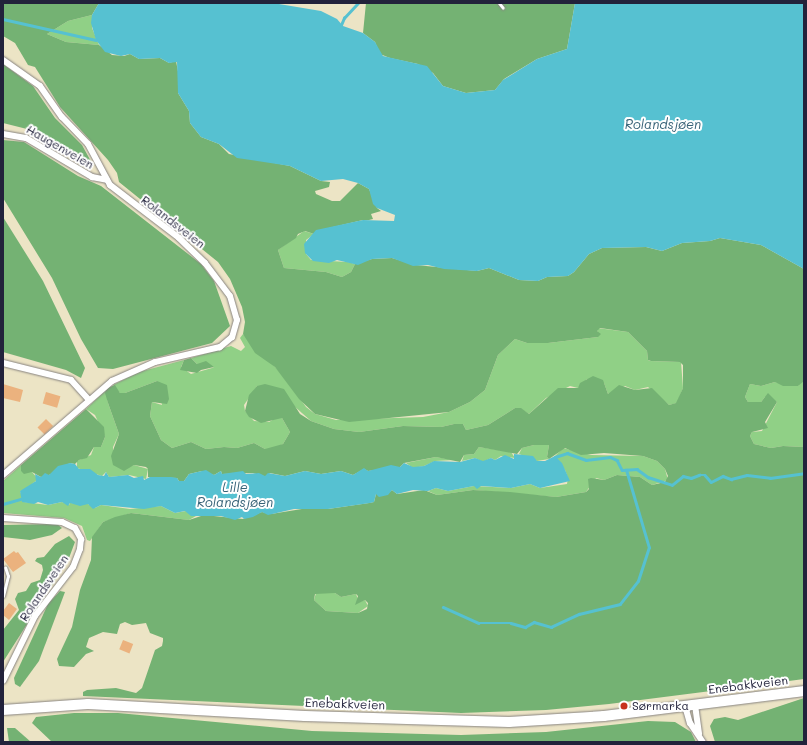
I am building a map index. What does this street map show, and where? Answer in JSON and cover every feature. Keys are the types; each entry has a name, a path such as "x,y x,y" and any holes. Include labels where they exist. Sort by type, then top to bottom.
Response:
{"main road":[{"name":"Enebakkveien","path":"3,710 88,704 331,717 509,722 578,718 690,706 804,691"}],"street":[{"name":"Rolandsveien","path":"3,60 40,86 62,117 92,150 107,180 205,263 230,296 237,320 232,337 220,347 132,370 112,381 3,475"},
{"name":"Haugenveien","path":"3,134 26,138 92,177 107,180"},
{"path":"3,363 71,380 89,400"},
{"name":"Rolandsveien","path":"3,518 62,522 75,528 81,539 80,549 73,567 35,616 3,681"},
{"name":"Enebakkveien","path":"690,706 690,723 699,734"},
{"name":"Enebakkveien","path":"690,706 703,742"}],"lane":[{"path":"499,3 503,8"},
{"path":"3,596 8,576 5,567"}],"green space":[{"path":"4,3 99,3 92,15 68,21 47,34 66,42 99,45 112,55 124,56 130,54 139,59 160,58 169,63 176,61 180,82 178,93 189,111 190,123 201,137 219,144 229,154 290,166 321,181 330,182 329,187 315,191 316,194 332,201 340,201 358,183 369,189 377,208 381,211 371,214 373,219 316,231 314,234 305,231 298,234 296,238 278,250 284,268 326,272 342,277 351,272 355,264 372,259 392,258 416,265 477,271 489,268 519,280 538,281 547,277 568,276 574,272 589,254 602,248 646,247 662,251 682,243 710,241 720,238 761,245 804,269 804,381 798,386 783,386 775,382 761,386 750,384 745,397 748,402 761,402 768,393 777,402 765,422 768,428 752,432 750,436 754,444 771,448 783,446 804,447 804,679 609,704 546,710 461,713 83,696 83,692 87,690 116,688 136,693 142,688 155,650 162,646 163,641 163,638 150,633 146,623 132,625 125,622 120,624 117,634 103,632 89,638 86,647 94,651 86,654 74,667 59,666 57,659 72,627 80,590 91,560 92,537 103,522 115,517 131,513 189,520 204,515 243,519 262,512 271,514 308,508 328,509 369,503 374,502 376,494 386,495 392,490 397,494 424,490 437,495 473,490 556,497 586,492 589,489 588,479 591,478 604,480 617,475 640,477 652,485 665,482 668,476 665,469 657,461 643,456 604,453 581,455 565,448 549,459 547,457 549,445 534,445 522,448 517,454 479,447 474,454 464,455 460,462 436,457 404,463 400,467 368,471 364,469 353,475 341,471 321,474 305,471 285,476 270,473 265,477 253,473 222,474 221,471 214,475 202,471 189,474 184,481 179,481 177,478 148,477 148,469 146,467 134,465 124,471 113,465 111,456 119,434 105,393 107,388 115,385 120,393 125,393 157,381 167,385 169,399 167,404 152,402 150,416 161,440 172,448 191,442 206,449 224,447 237,448 254,443 265,449 283,444 290,432 282,418 261,423 249,417 245,411 249,395 257,386 265,384 284,389 300,414 311,421 334,429 359,432 403,426 441,427 454,424 463,424 466,430 488,425 515,408 521,408 529,414 558,388 578,388 580,383 593,376 603,380 608,394 619,385 635,390 652,388 669,405 676,403 683,388 683,365 680,362 648,360 647,351 628,332 600,328 597,331 601,334 598,337 548,343 527,343 515,339 498,355 485,390 470,402 449,412 349,422 315,414 299,399 275,367 255,353 243,334 245,322 242,307 230,279 218,262 119,182 117,173 108,160 60,107 35,67 28,65 15,43 3,36","holes":["335,593 341,597 356,594 358,596 355,605 365,600 368,603 367,609 358,613 326,611 314,600 315,594"]},
{"path":"366,3 575,3 567,49 537,59 504,79 495,90 466,93 443,86 433,73 418,64 390,58 380,54 375,42 363,33"},
{"path":"92,15 92,28 99,45 66,42 47,34 68,21"},
{"path":"3,64 33,86 55,118 82,145 93,165 78,160 27,129 3,123"},
{"path":"3,140 24,142 78,176 101,186 201,264 214,281 230,326 212,343 113,369 98,368 81,339 52,278 3,198"},
{"path":"3,217 43,281 85,368 81,378 66,370 3,352"},
{"path":"304,231 314,234 306,240 306,254 311,260 348,262 355,264 351,272 342,277 326,272 284,268 278,250"},
{"path":"597,328 628,332 647,351 648,360 650,361 681,362 683,388 677,403 669,405 648,387 635,390 625,386 608,394 604,383 587,379 578,388 570,386 546,398 529,414 521,409 515,408 488,425 466,430 463,424 454,424 441,427 403,426 359,432 334,429 311,421 294,406 257,386 244,405 245,411 254,421 269,422 278,417 282,418 290,432 283,444 273,449 265,449 254,443 237,448 224,447 206,449 191,442 172,448 161,440 150,416 152,402 162,405 157,381 125,393 120,393 113,385 139,372 184,360 181,367 191,374 212,368 214,367 197,364 191,358 231,346 241,351 245,347 240,338 243,334 283,375 306,407 315,414 336,420 423,417 449,412 470,402 485,390 498,355 515,339 527,343 548,343 598,337"},
{"path":"191,358 197,364 206,361 214,367 201,370 197,373 180,370 184,360"},
{"path":"801,381 804,381 804,447 783,446 771,448 754,444 750,436 752,432 762,431 777,402 765,397 761,402 748,402 745,397 750,384 761,386 775,382 798,386"},
{"path":"106,390 108,403 119,434 113,447 113,455 129,467 134,465 148,469 146,479 129,475 109,477 106,472 102,476 77,468 77,461 91,455 94,447 101,447 105,437 95,415 86,409"},
{"path":"86,409 104,427 105,437 101,447 94,447 87,458 79,460 75,464 70,463 49,475 41,477 32,472 24,474 21,471 21,465"},
{"path":"534,445 549,445 547,457 549,459 537,461 519,454 522,448"},
{"path":"479,447 511,452 515,458 501,456 495,460 491,458 483,462 475,458 462,461 464,455 474,454"},
{"path":"563,448 591,455 643,456 657,461 665,469 668,480 652,485 640,477 617,475 604,480 596,478 586,492 556,497 473,490 437,495 428,491 436,488 448,491 474,486 511,488 530,484 540,488 567,484 568,478 565,470 555,456"},
{"path":"436,457 454,460 435,461 424,466 413,468 406,463"},
{"path":"21,465 21,471 32,472 38,479 25,490 20,491 24,502 48,505 62,502 69,505 70,503 88,504 95,508 101,505 130,509 161,506 175,513 186,511 196,516 189,520 131,513 103,522 90,541 87,540 82,526 64,518 3,513 3,481"},
{"path":"57,524 62,528 52,535 30,540 3,537 3,525"},
{"path":"69,536 75,542 69,558 3,662 3,630 19,610 15,599 18,593 26,591 31,583 40,580 43,570 42,565 35,561 37,558 44,557 55,544"},
{"path":"60,591 65,592 39,661 20,687 15,684 14,678 48,604"},
{"path":"316,593 335,593 341,597 356,594 359,602 365,600 368,606 358,613 326,611 314,600"},
{"path":"804,698 804,742 715,742 710,726 714,719 725,717 738,720"},
{"path":"74,713 118,713 312,731 461,735 546,732 648,721 675,722 691,732 696,742 52,742 32,723 36,717"},
{"path":"7,728 15,728 31,742 9,742"}],"water":[{"name":"Rolandsjøen","path":"99,3 273,3 321,11 337,19 343,26 363,33 375,42 383,56 427,66 443,86 466,93 495,90 503,80 537,59 567,49 575,3 804,3 804,269 761,245 720,238 710,241 682,243 662,251 646,247 602,248 589,254 574,272 568,276 547,277 538,281 519,280 489,268 477,271 444,269 428,265 413,266 392,258 372,259 358,265 337,260 329,263 313,261 305,253 304,244 316,230 363,220 394,221 395,215 377,208 373,204 369,189 358,183 343,179 321,181 290,166 237,158 219,144 201,137 190,123 189,111 178,93 177,62 169,63 160,58 139,59 130,54 121,56 105,52 96,40 91,23 92,15"},
{"name":"Lille Rolandsjøen","path":"514,454 533,456 537,461 545,461 555,456 562,463 570,481 540,488 530,484 511,488 481,486 477,489 474,486 448,491 436,488 428,491 413,490 397,494 392,490 388,495 379,497 376,494 374,502 370,503 328,509 294,509 268,515 262,512 253,517 244,519 242,517 235,520 221,516 191,516 185,511 175,513 161,506 144,509 101,505 93,509 88,504 80,506 70,503 68,506 62,502 48,505 38,502 34,504 22,502 20,491 36,481 35,474 41,477 45,473 49,475 58,466 70,463 75,464 79,469 90,469 98,475 104,476 106,472 109,477 128,475 134,478 143,476 144,480 150,477 171,477 177,478 179,481 184,481 189,474 206,470 214,475 221,471 222,474 243,471 246,474 259,473 265,476 268,473 285,476 305,471 321,474 341,471 353,475 364,468 368,471 391,465 400,467 404,463 413,467 424,466 434,461 460,462 475,458 483,461 491,458 495,460 505,455 514,459"}],"building":[{"path":"3,384 23,390 20,402 3,398"},
{"path":"46,392 60,396 57,408 43,404"},
{"path":"46,419 53,426 45,435 38,427"},
{"path":"14,551 16,553 18,552 26,563 13,572 3,559"},
{"path":"9,603 17,609 9,620 3,615 3,611"},
{"path":"123,640 133,644 129,653 119,649"}],"waterway":[{"path":"341,25 344,18 358,3"},
{"path":"3,19 96,40"},
{"path":"555,457 567,453 586,460 610,457 617,460 622,470 637,469 648,477 672,485 683,476 691,478 699,475 705,475 711,482 723,476 731,479 747,475 770,478 804,473"},
{"path":"443,607 479,623 511,623 525,627 534,622 551,627 579,614 620,604 638,581 649,548 626,470"},
{"path":"3,504 21,499"}],"place":[{"name":"Sørmarka","path":"624,706"}]}
